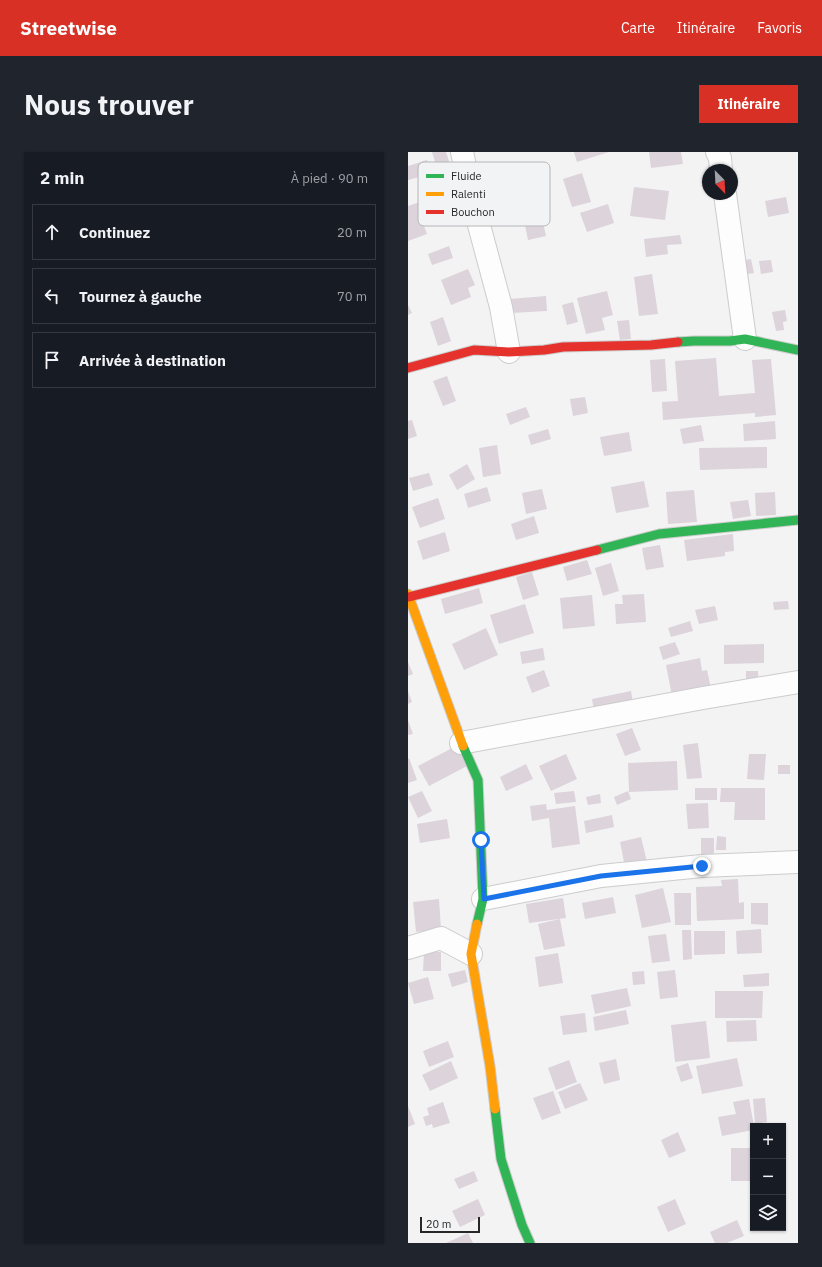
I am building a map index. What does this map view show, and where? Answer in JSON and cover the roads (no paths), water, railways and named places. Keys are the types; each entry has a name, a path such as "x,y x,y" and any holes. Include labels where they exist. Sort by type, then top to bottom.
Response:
{"street":[{"path":"462,152 464,162"},
{"path":"717,152 720,164"},
{"path":"725,200 745,339"},
{"path":"479,226 500,307 509,352"},
{"path":"408,368 474,350 509,352 544,350 563,347 651,345 694,341 730,341 745,339 798,350"},
{"path":"530,1243 522,1226 501,1159 490,1066 471,954 484,899 478,780 461,743 408,596 659,534 798,520"},
{"path":"461,743 695,699 798,682"},
{"path":"484,899 601,876 702,866 798,862"},
{"path":"408,948 441,938 471,954"}]}
